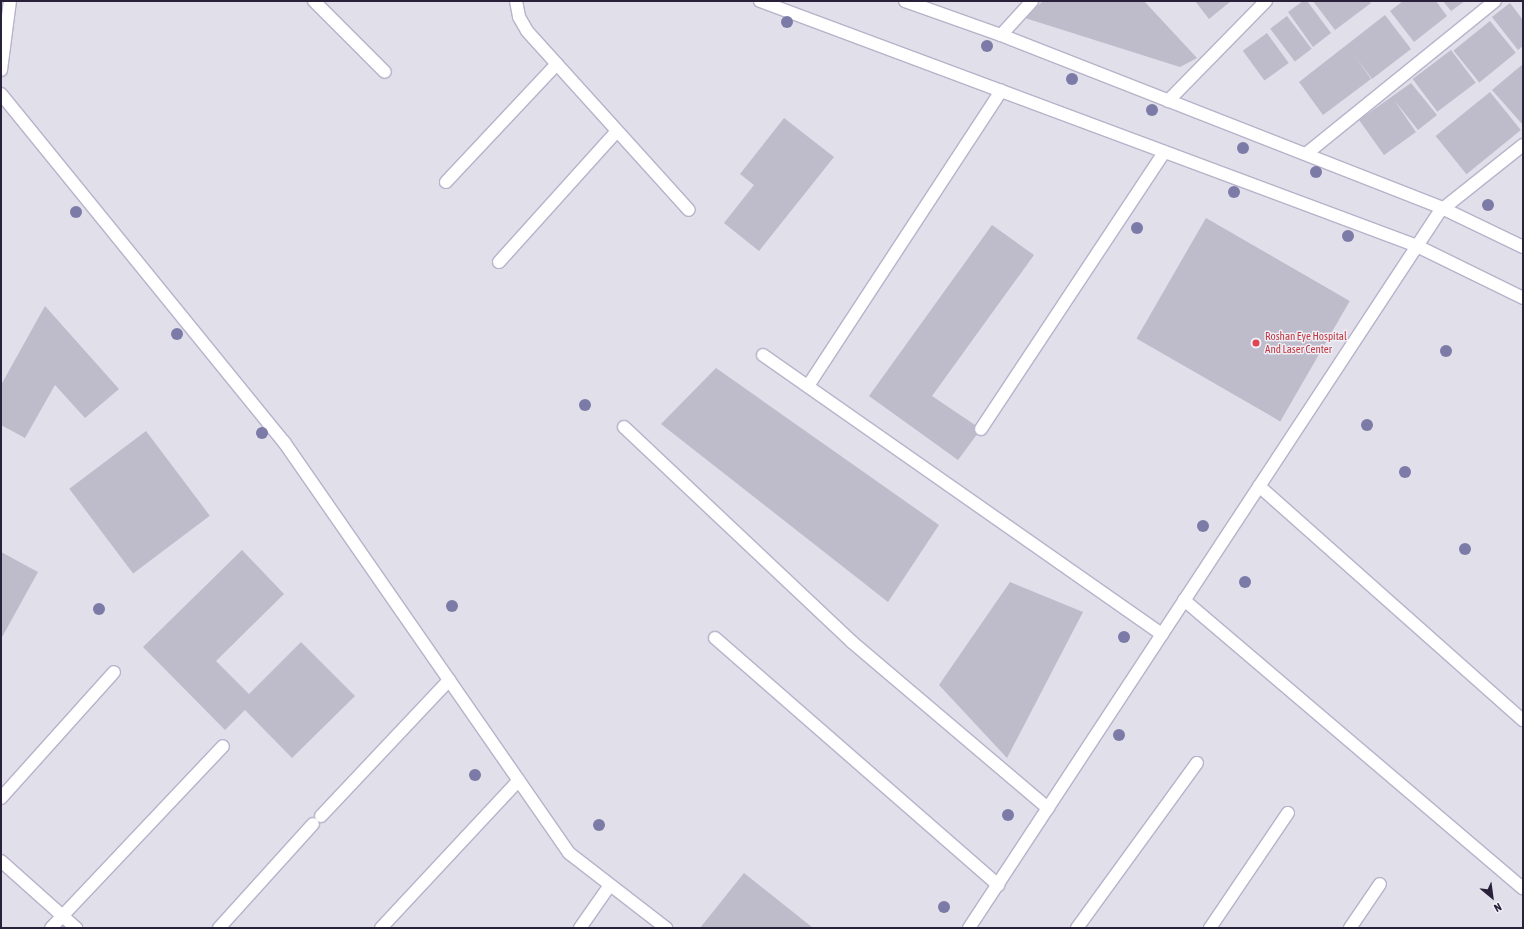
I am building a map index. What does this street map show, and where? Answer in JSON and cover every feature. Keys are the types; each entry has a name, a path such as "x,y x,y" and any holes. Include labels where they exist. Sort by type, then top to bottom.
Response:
{"street":[{"path":"1,70 9,6 14,1"},
{"path":"314,1 385,72"},
{"path":"516,1 519,17 527,31 689,210"},
{"path":"760,1 1417,246 1523,298"},
{"path":"905,1 1000,35 1442,208 1523,247"},
{"path":"1000,35 1032,1"},
{"path":"1168,101 1266,1"},
{"path":"1306,154 1495,1"},
{"path":"446,182 557,64"},
{"path":"808,386 1001,91"},
{"path":"1,94 284,442 569,853 666,928"},
{"path":"499,262 617,130"},
{"path":"970,927 1442,208 1523,145"},
{"path":"981,429 1164,152"},
{"path":"763,355 1162,634"},
{"path":"624,427 852,642 1048,808"},
{"path":"1259,486 1523,720"},
{"path":"1184,600 1523,889"},
{"path":"715,638 998,884"},
{"path":"1,798 114,672"},
{"path":"219,928 317,820 449,680"},
{"path":"51,928 223,746"},
{"path":"1077,928 1197,763"},
{"path":"381,928 518,780"},
{"path":"1210,928 1288,814"},
{"path":"1,861 76,928"},
{"path":"1350,928 1380,884"},
{"path":"580,928 610,885"}],"building":[{"path":"1043,1 1144,1 1197,58 1180,67 1025,18"},
{"path":"1195,1 1231,1 1209,19"},
{"path":"1303,1 1307,1 1331,33 1313,47 1288,12"},
{"path":"1313,1 1369,1 1371,3 1335,30"},
{"path":"1403,1 1436,1 1447,16 1414,42 1390,11"},
{"path":"1443,1 1465,1 1451,11"},
{"path":"1510,3 1523,20 1523,46 1518,50 1492,17"},
{"path":"1385,15 1411,49 1372,79 1354,55 1371,79 1323,115 1299,82"},
{"path":"1287,16 1312,49 1295,61 1270,29"},
{"path":"1490,21 1516,53 1479,82 1453,51"},
{"path":"1267,33 1289,63 1264,81 1243,51"},
{"path":"1451,50 1476,83 1437,112 1413,79"},
{"path":"1523,64 1523,125 1492,90"},
{"path":"1411,83 1437,115 1418,130 1394,100 1416,132 1384,155 1359,120"},
{"path":"1490,92 1521,130 1466,174 1436,136"},
{"path":"784,118 834,157 759,251 724,223 754,185 740,174"},
{"path":"1206,218 1350,301 1280,421 1136,338"},
{"path":"992,225 1034,255 932,396 981,429 958,460 869,396"},
{"path":"45,306 119,389 85,418 55,385 25,438 1,425 1,385"},
{"path":"716,368 939,525 888,602 661,424"},
{"path":"146,431 210,516 133,573 69,489"},
{"path":"242,550 284,594 216,661 249,694 301,642 355,696 292,758 245,710 225,730 143,647"},
{"path":"1,552 38,572 1,639"},
{"path":"1010,582 1083,612 1007,758 939,685"},
{"path":"744,873 813,928 700,928"}],"place":[{"name":"Roshan Eye Hospital And Laser Center","path":"1256,343"}]}
